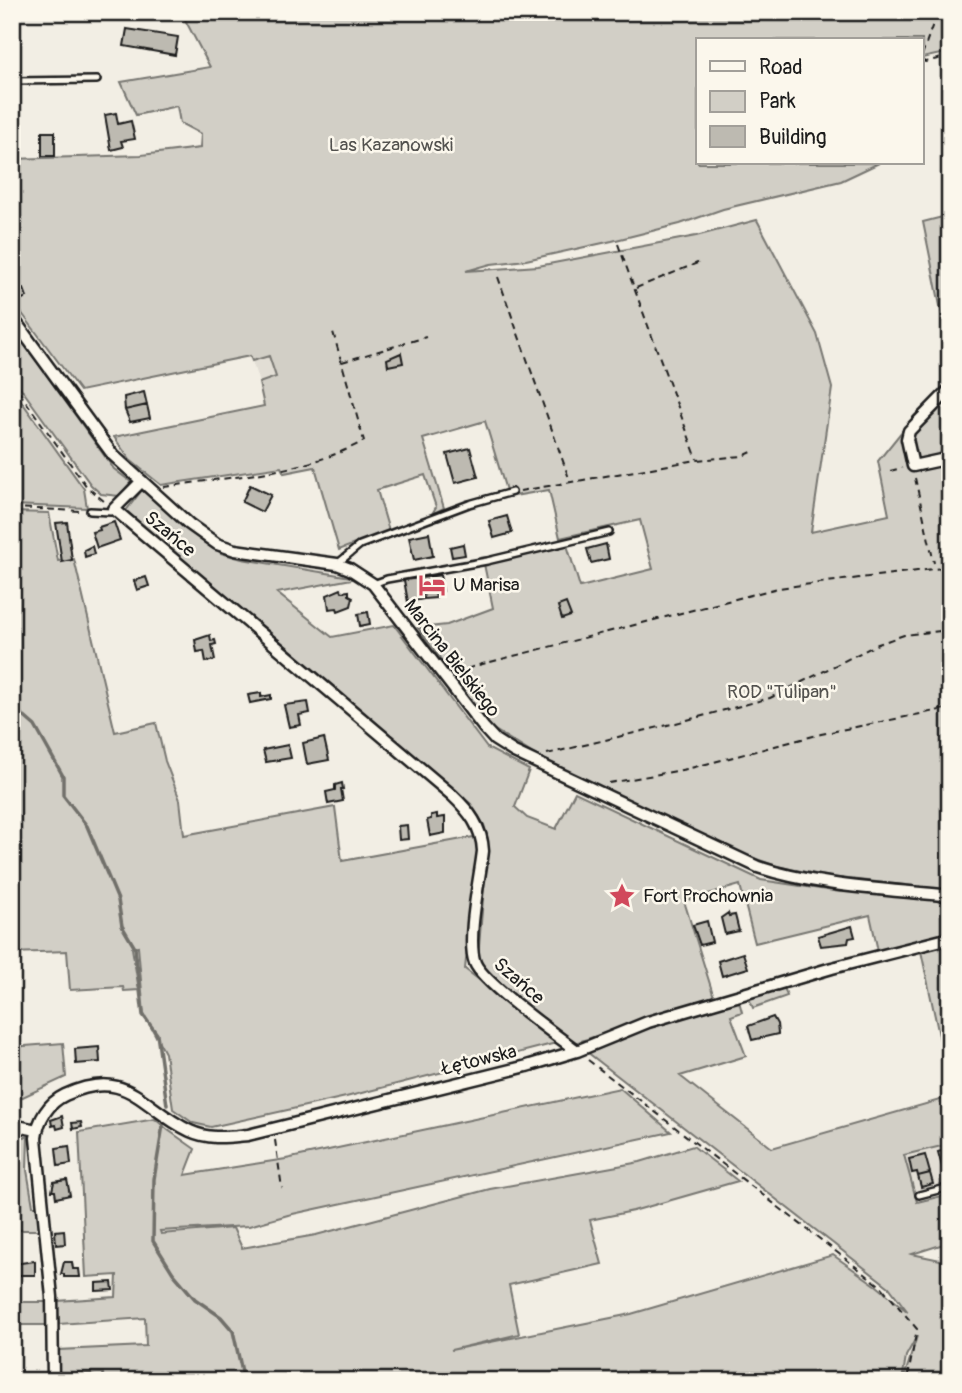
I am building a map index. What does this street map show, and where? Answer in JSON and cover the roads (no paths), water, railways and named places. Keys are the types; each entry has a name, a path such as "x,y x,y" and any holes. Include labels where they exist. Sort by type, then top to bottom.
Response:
{"street":[{"name":"Marcina Bielskiego","path":"12,317 113,455 153,492 217,544 246,553 337,564 373,584 495,740 602,794 777,874 950,896"},
{"path":"950,388 909,431 907,439 913,466 950,458"},
{"path":"114,509 142,481"},
{"name":"Szańce","path":"114,509 467,811 479,829 482,840 472,939 475,962 488,981 577,1051"},
{"name":"Łętowska","path":"37,1130 53,1102 72,1092 104,1085 116,1086 133,1093 190,1131 213,1139 248,1135 527,1066 577,1051 648,1023 832,968 950,938"},
{"path":"12,1125 37,1130 39,1177 49,1245 53,1379"}],"lane":[{"path":"12,81 97,80"},
{"path":"337,564 360,545 468,504 512,492"},
{"path":"90,511 111,512 114,509"},
{"path":"373,584 609,532"},
{"path":"919,1195 950,1187"},
{"path":"12,1377 53,1379"}],"waterway":[{"path":"12,706 35,726 63,776 63,795 87,826 118,900 122,926 135,948 143,1015 157,1034 167,1105"},
{"path":"163,1125 154,1179 153,1241 173,1273 195,1299 221,1317 233,1331 244,1381"}],"place":[{"name":"U Marisa","path":"432,585"},
{"name":"Fort Prochownia","path":"622,896"}],"park label":[{"name":"Las Kazanowski","path":"391,145"},
{"name":"ROD \"Tulipan\"","path":"782,692"}]}
